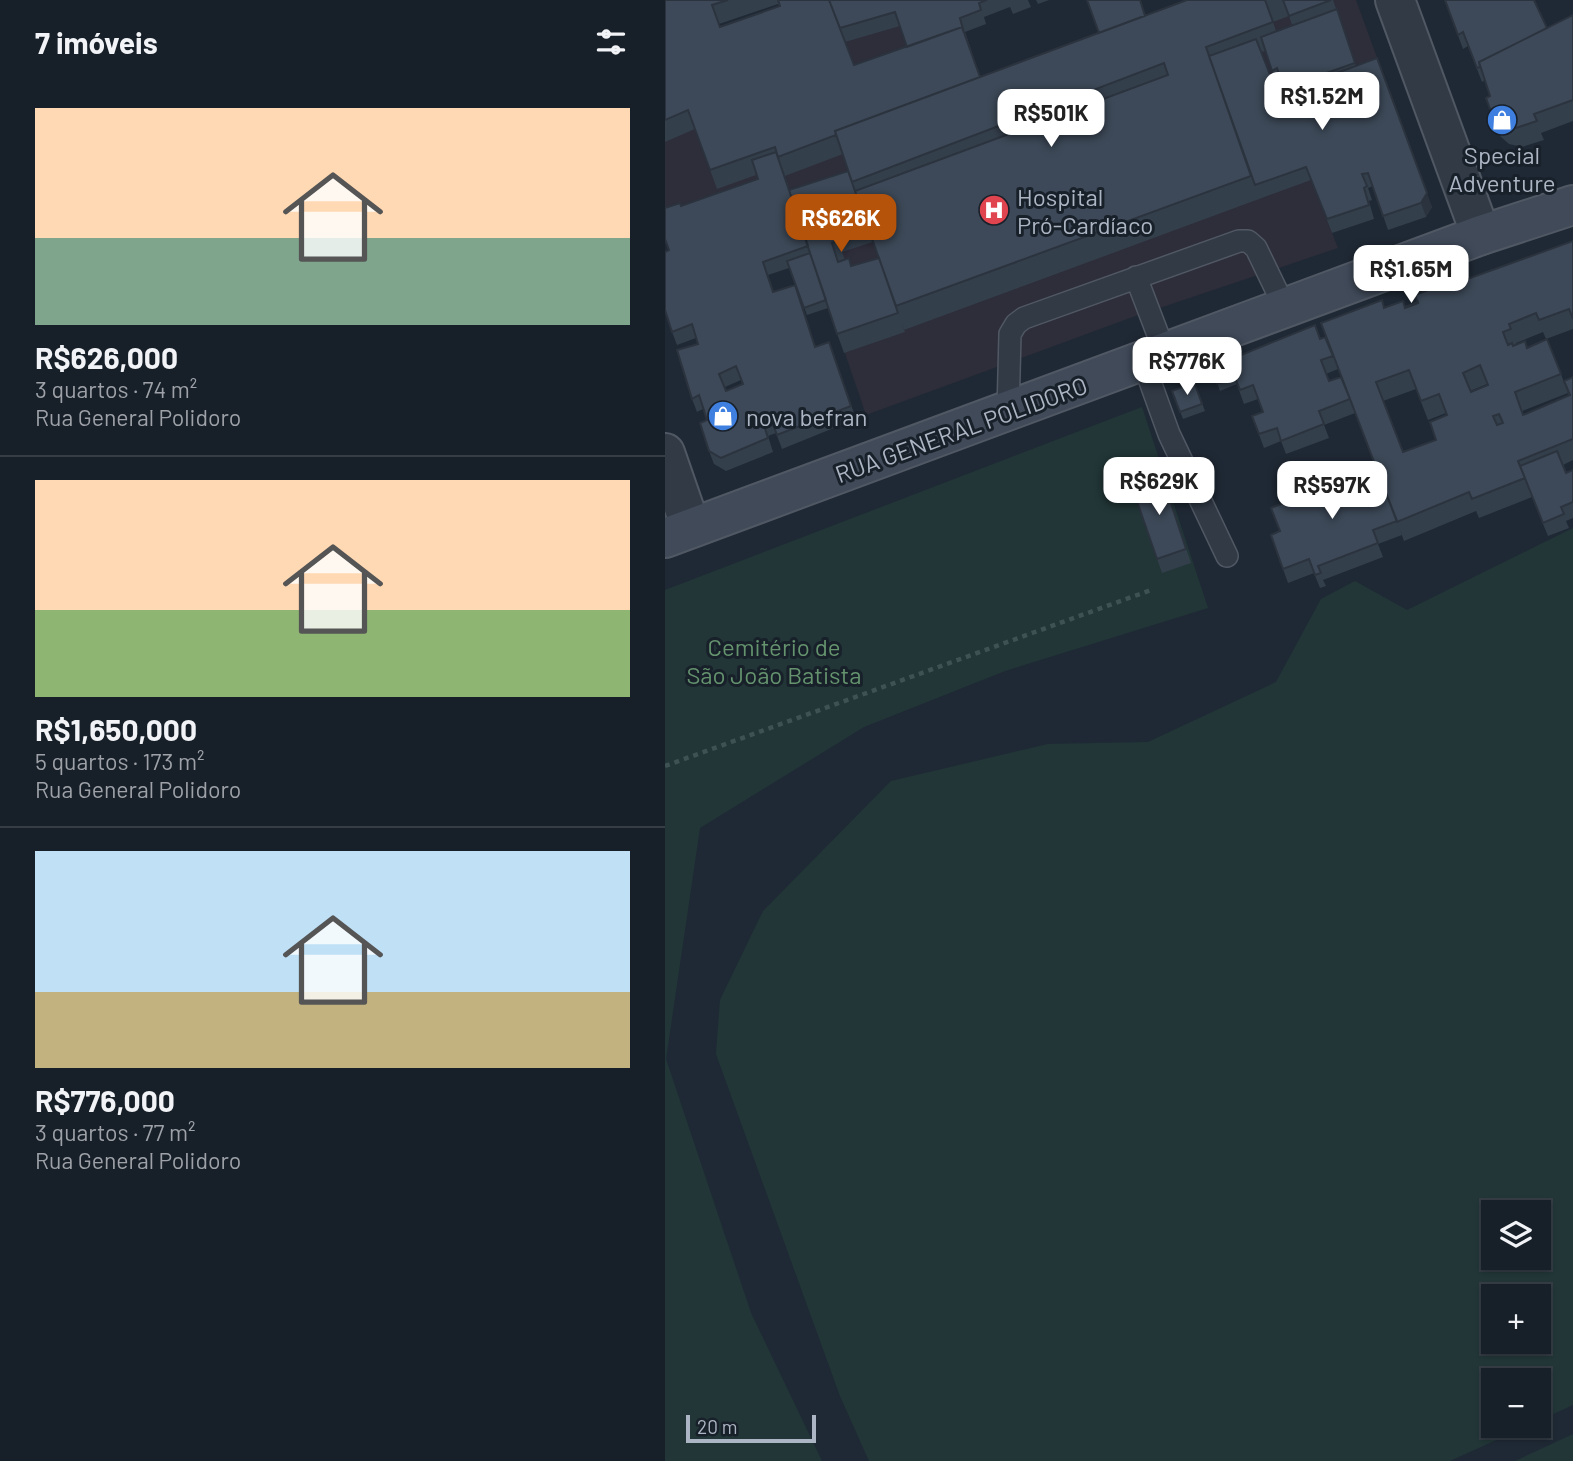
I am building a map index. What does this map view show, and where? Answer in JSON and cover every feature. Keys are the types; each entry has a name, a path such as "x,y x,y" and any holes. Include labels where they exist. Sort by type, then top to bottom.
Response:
{"main road":[{"name":"RUA GENERAL POLIDORO","path":"678,533 1481,235 1573,205"}],"street":[{"path":"1395,0 1481,235"},
{"path":"665,453 678,533"}],"lane":[{"path":"1008,411 1010,334 1024,318 1239,241 1248,241 1256,248 1285,308"},
{"path":"1136,278 1169,434 1227,555"}],"path":[{"path":"665,766 1151,590"}],"shaded area":[{"name":"Hospital Pró-Cardíaco","path":"858,0 965,31 987,98 1257,0 1356,0 1382,71 1283,109 1338,248 1130,318 866,415 798,216 665,231 665,69"}],"green space":[{"name":"Cemitério de São João Batista","path":"1142,407 1208,608 1005,671 864,727 700,828 666,1059 751,1313 822,1461 665,1461 665,590"},
{"path":"1573,528 1573,1405 1551,1415 1551,1368 1481,1368 1481,1438 1501,1438 1450,1461 869,1461 840,1396 716,1054 720,1000 763,911 891,781 1048,744 1148,742 1276,682 1321,599 1355,581 1407,610"},
{"path":"1573,1434 1573,1461 1515,1461"}],"building":[{"path":"665,0 728,0 712,5 720,27 780,6 778,0 829,0 854,65 962,27 980,77 835,131 836,135 778,157 775,147 710,170 688,110 665,120"},
{"path":"829,0 987,0 979,3 981,10 960,18 964,33 962,27 907,47 895,12 840,28"},
{"path":"1087,0 1140,0 1145,16 1099,33"},
{"path":"1187,0 1265,0 1273,22 1206,47 1251,176 896,306 855,191 1168,75 1164,63 852,182 835,131"},
{"path":"1283,0 1331,0 1289,16"},
{"path":"1445,0 1534,0 1547,28 1479,62 1480,67 1477,68 1463,32 1458,35"},
{"path":"1337,9 1355,63 1284,88 1277,68 1272,71 1261,37"},
{"path":"1573,15 1573,100 1534,114 1537,121 1516,128 1502,125 1493,117 1486,98 1490,96 1479,62"},
{"path":"1256,39 1278,95 1377,58 1427,193 1421,203 1383,216 1368,173 1362,174 1367,186 1364,188 1369,205 1327,219 1306,167 1255,185 1209,56"},
{"path":"776,152 808,246 763,262 773,292 795,285 815,347 829,342 851,406 777,435 771,419 763,422 768,438 721,458 709,451 700,423 707,420 699,395 692,399 677,350 698,344 692,324 672,332 665,310 665,252 669,250 665,239 665,208 680,203 681,206 758,179 752,160","holes":["736,366 743,384 726,391 719,374"]},
{"path":"848,171 866,223 835,233 838,241 832,243 838,262 849,258 851,266 879,258 898,313 837,334 789,190"},
{"path":"1573,241 1573,319 1569,309 1539,320 1536,313 1509,324 1511,329 1503,332 1508,345 1512,343 1513,346 1525,341 1527,348 1547,339 1561,374 1515,392 1523,415 1570,395 1564,381 1573,377 1573,439 1518,461 1525,478 1472,499 1469,492 1397,522 1321,323 1382,300 1384,308 1403,301 1405,308 1418,303 1415,295 1447,283 1448,286","holes":["1480,365 1488,385 1471,392 1463,373","1409,370 1421,401 1439,394 1447,415 1430,422 1436,440 1403,452 1376,382","1499,414 1503,423 1497,425 1493,416"]},
{"path":"810,253 826,300 804,308 787,261"},
{"path":"1315,325 1320,339 1325,337 1333,356 1321,360 1329,381 1341,377 1350,399 1319,411 1324,424 1281,441 1277,428 1259,434 1252,416 1263,412 1253,385 1240,390 1232,371 1240,368 1236,357"},
{"path":"1227,362 1234,377 1217,384 1212,367"},
{"path":"1194,382 1202,404 1180,412 1172,391"},
{"path":"1557,451 1566,473 1573,470 1573,502 1561,507 1564,514 1543,523 1520,466"},
{"path":"1376,467 1397,521 1373,530 1378,543 1318,566 1321,573 1315,575 1309,559 1283,569 1271,535 1280,531 1271,508"},
{"path":"1162,476 1186,549 1157,559 1132,487"}],"place":[{"name":"Special Adventure","path":"1502,120"},
{"name":"Hospital Pró-Cardíaco","path":"994,210"},
{"name":"nova befran","path":"723,416"}]}
